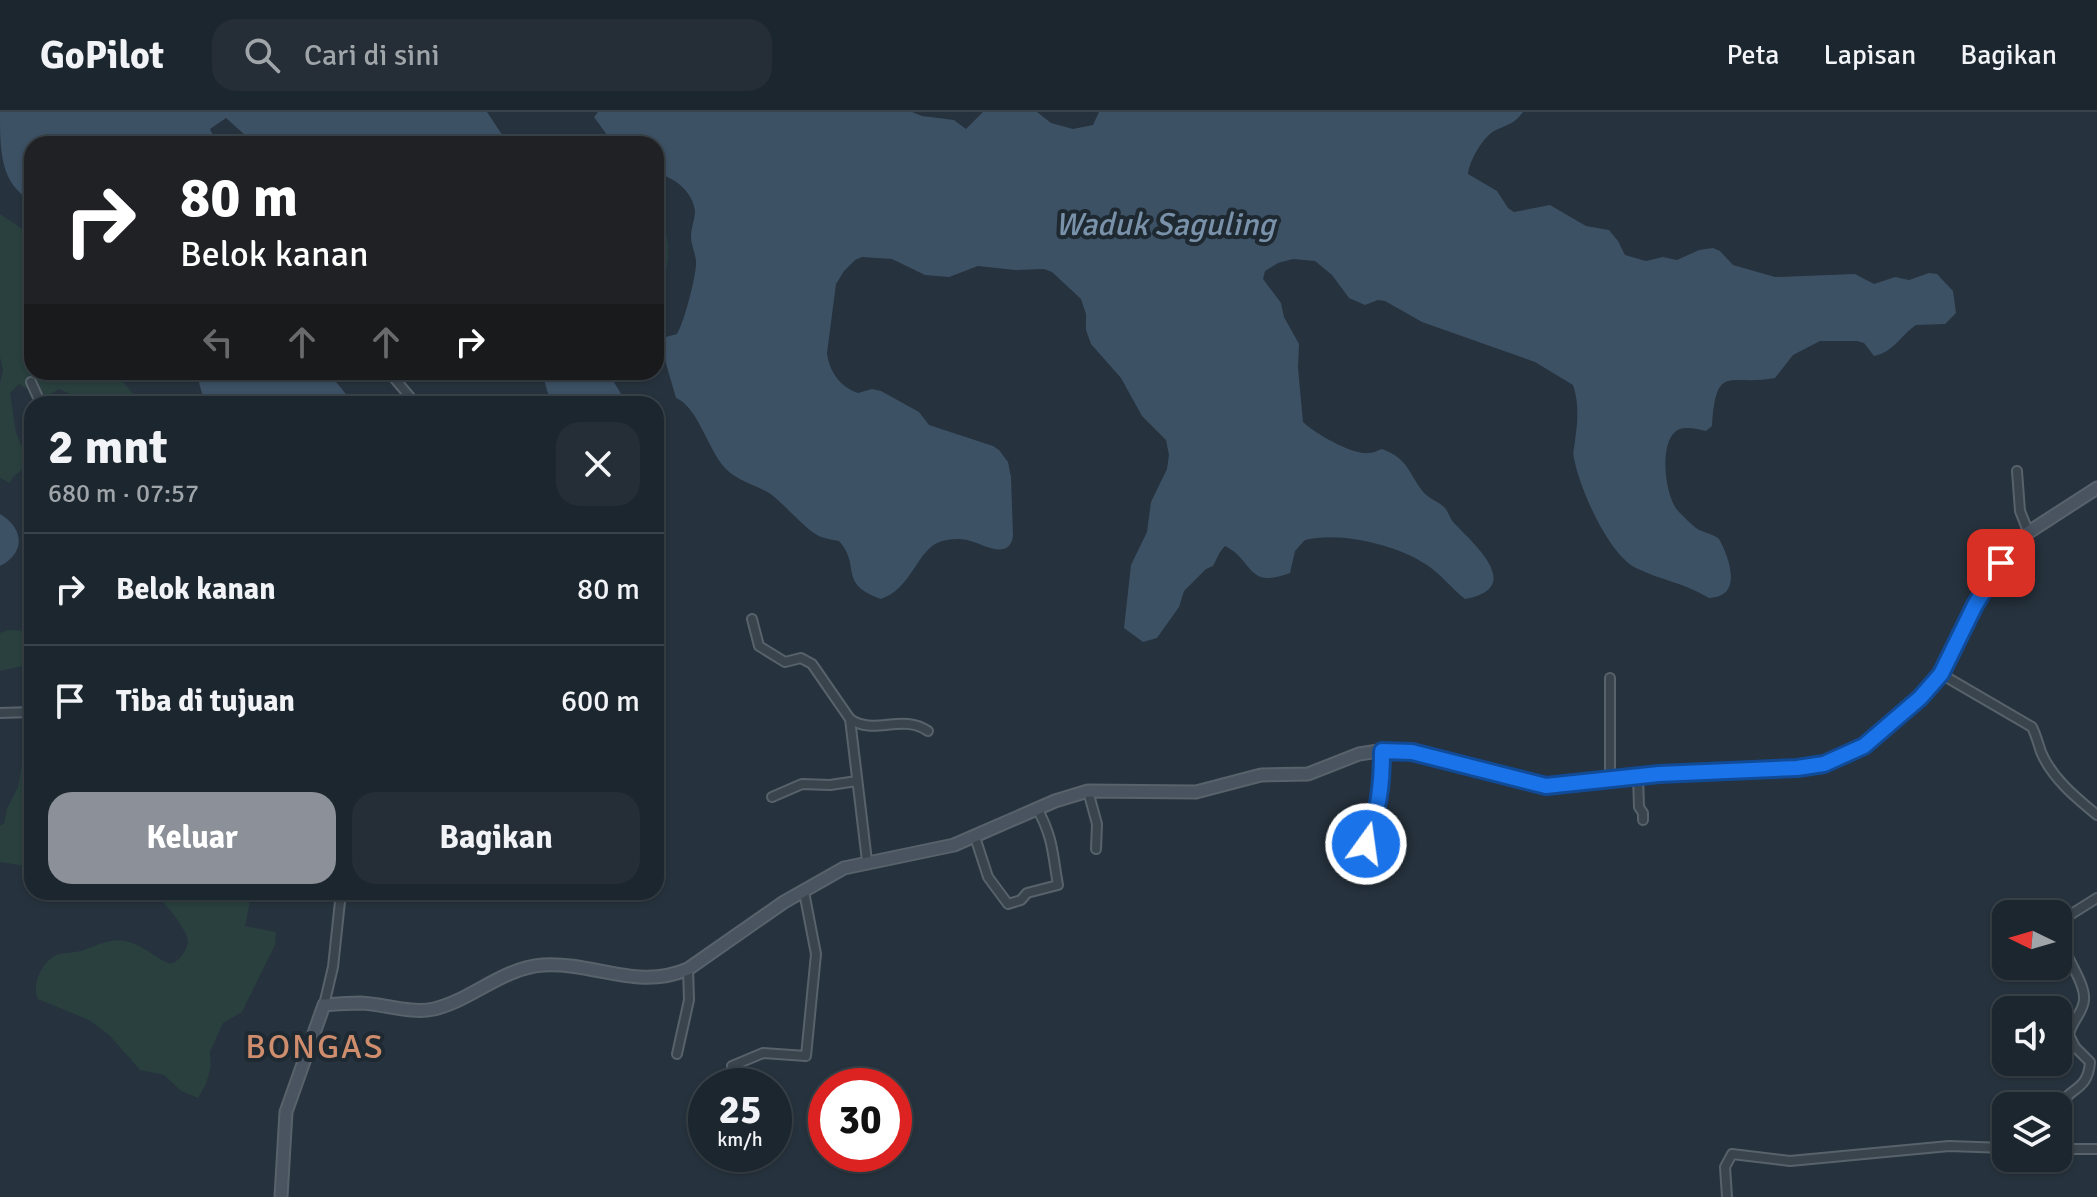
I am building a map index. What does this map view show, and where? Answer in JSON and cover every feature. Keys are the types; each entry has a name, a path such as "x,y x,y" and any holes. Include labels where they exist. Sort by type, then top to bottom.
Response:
{"main road":[{"path":"281,1197 286,1112 324,1005 362,1003 432,1009 523,969 544,965 595,969 649,980 688,969 784,902 844,868 975,837 1037,808 1088,791 1196,792 1261,775 1308,774 1359,754 1382,751 1412,752 1546,786 1638,776 1824,764 1864,746 1920,698 1941,674 1975,605 2018,539 2097,488"}],"street":[{"path":"396,380 409,396"},
{"path":"31,382 37,396"},
{"path":"2017,471 2020,511 2028,531"},
{"path":"752,619 759,646 785,662 801,658 812,664 823,675 850,719 867,861"},
{"path":"1941,674 2032,727 2051,769 2066,789 2097,815"},
{"path":"1610,678 1610,779"},
{"path":"0,713 24,712"},
{"path":"850,719 860,725 875,727 907,723 928,731"},
{"path":"1366,844 1365,829 1371,824 1381,792 1382,751"},
{"path":"1638,776 1639,807 1643,820"},
{"path":"772,797 802,784 830,785 857,781"},
{"path":"1088,791 1097,824 1096,849"},
{"path":"975,837 988,877 1008,904 1021,900 1027,893 1058,885 1054,849 1048,828 1037,808"},
{"path":"732,1066 763,1053 806,1056 816,954 804,892"},
{"path":"2072,1093 2082,1086 2090,1062 2075,1047 2069,1035 2084,994 2061,943 2059,926 2065,918 2097,898"},
{"path":"324,1005 335,951 340,900"},
{"path":"677,1054 689,1000 688,969"},
{"path":"1727,1197 1726,1160 1736,1153 1790,1161 1949,1146 1992,1148"},
{"path":"2072,1149 2097,1149"}],"green space":[{"path":"0,214 24,230 24,380 122,380 136,396 74,396 59,389 48,396 38,396 19,384 10,393 16,432 24,452 24,468 10,483 0,478 0,383 3,370 0,357"},
{"path":"664,229 668,246 664,277"},
{"path":"24,631 24,666 0,671 0,633"},
{"path":"24,762 24,866 0,862 0,826 18,787"},
{"path":"160,900 250,900 245,926 276,932 275,945 242,1012 223,1023 210,1052 211,1067 206,1084 198,1098 181,1091 164,1075 140,1070 109,1035 89,1020 38,999 36,993 37,979 43,966 53,957 104,942 119,940 138,945 174,963 188,942 171,911"}],"water":[{"path":"0,112 487,112 503,136 246,136 226,118 210,129 213,136 24,136 24,196 8,176 0,140"},
{"name":"Waduk Saguling","path":"598,112 912,112 954,120 966,129 983,112 1037,112 1051,123 1073,129 1093,125 1099,112 1523,112 1487,137 1474,156 1468,174 1497,191 1514,212 1550,205 1586,226 1609,230 1625,255 1646,261 1663,257 1677,260 1699,250 1713,248 1733,265 1775,277 1855,274 1874,284 1895,277 1909,280 1929,273 1937,274 1953,291 1956,313 1945,324 1916,325 1892,347 1874,356 1864,343 1857,341 1820,341 1793,355 1775,378 1728,381 1722,385 1717,392 1712,426 1706,431 1686,428 1675,432 1665,459 1673,504 1696,528 1719,539 1729,565 1731,575 1727,591 1709,598 1636,568 1605,535 1588,502 1573,456 1577,412 1573,385 1535,362 1422,322 1385,301 1365,305 1349,298 1332,275 1315,261 1293,259 1278,263 1265,271 1263,279 1281,303 1284,317 1299,344 1303,422 1344,447 1362,453 1382,449 1398,457 1424,493 1444,507 1483,554 1490,565 1492,586 1483,593 1465,599 1415,558 1385,546 1352,539 1305,540 1295,551 1290,573 1265,578 1258,576 1225,546 1213,566 1184,591 1179,607 1157,638 1143,642 1124,628 1131,565 1147,532 1151,502 1167,469 1169,455 1166,440 1142,416 1121,378 1091,344 1081,299 1052,272 1044,269 978,266 949,277 925,275 892,259 862,257 844,271 836,284 827,353 836,378 858,393 872,389 881,391 919,412 929,425 993,446 1008,462 1011,477 1013,536 1006,548 994,549 961,539 942,541 926,551 901,586 881,599 859,587 846,550 839,541 815,534 769,493 725,468 691,410 676,398 665,360 664,337 677,334 696,267 691,236 695,214 691,197 682,186 664,176 664,136 607,136 594,117"},
{"path":"198,380 334,380 348,396 203,396"},
{"path":"544,380 613,380 622,396 549,396"},
{"path":"0,514 14,526 19,540 14,554 0,566"}],"district":[{"name":"BONGAS","path":"315,1047"}],"route":[{"path":"1366,844 1365,829 1371,824 1381,792 1382,751 1412,752 1546,786 1659,774 1797,768 1833,761 1864,746 1881,733 1941,674 1975,605 2001,563"}]}
